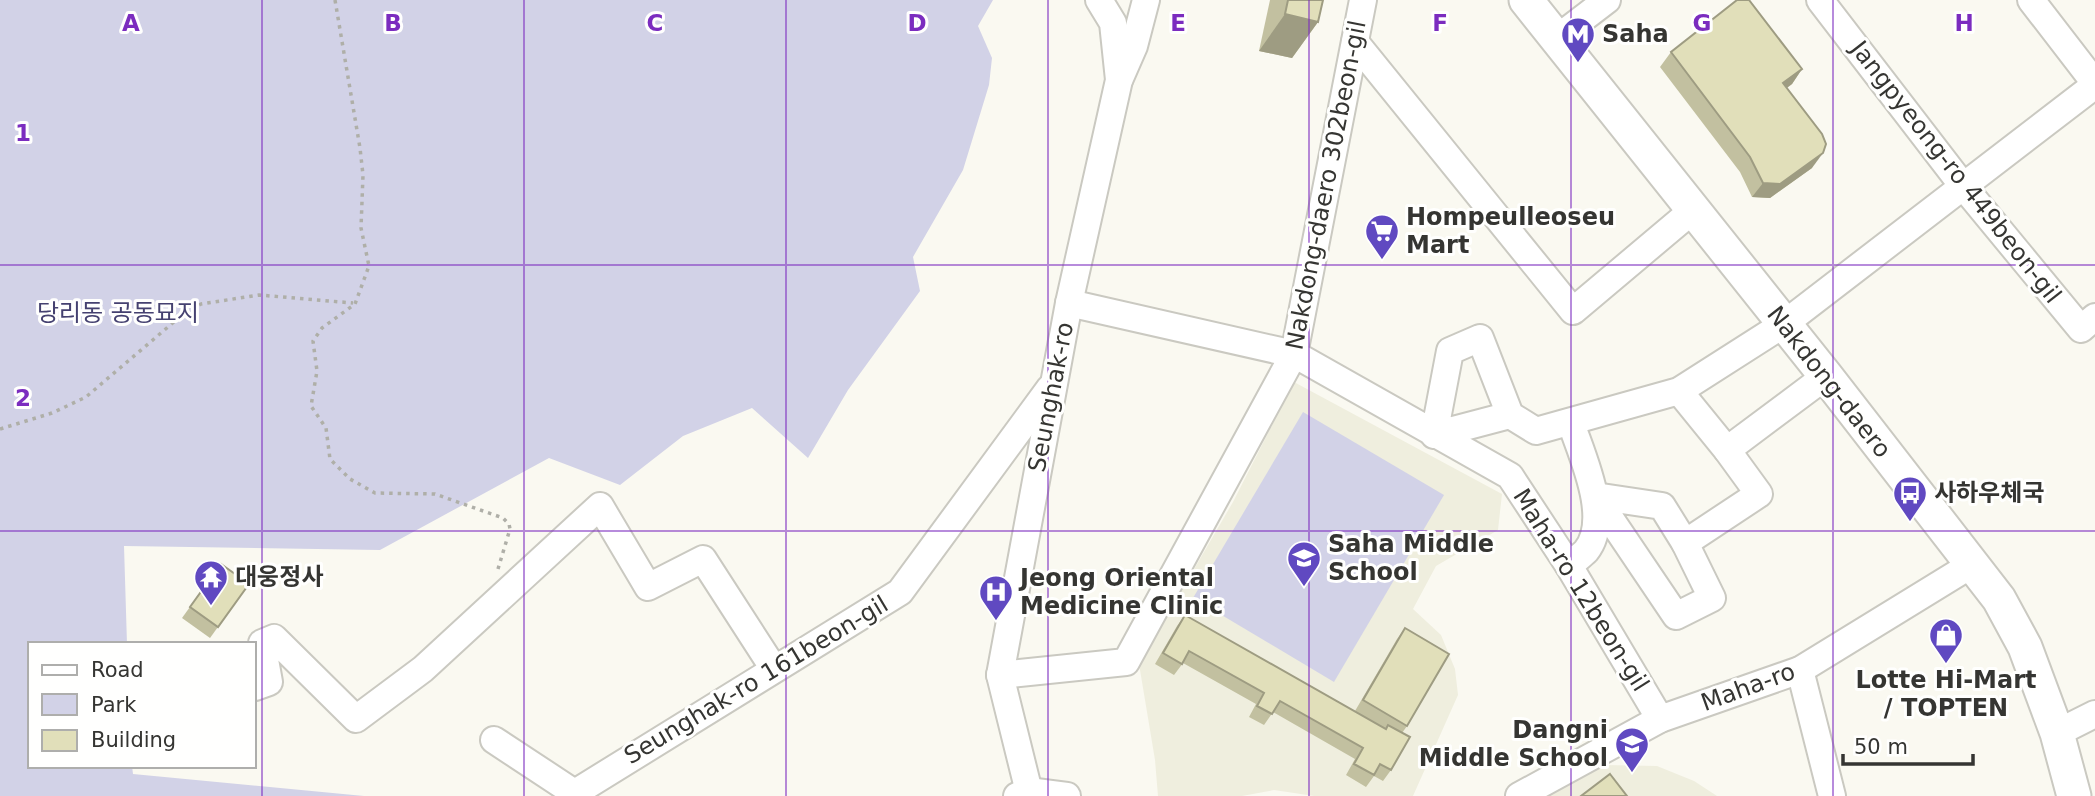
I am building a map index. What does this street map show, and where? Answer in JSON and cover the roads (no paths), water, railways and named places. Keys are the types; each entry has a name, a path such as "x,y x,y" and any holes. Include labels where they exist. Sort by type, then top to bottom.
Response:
{"main road":[{"name":"Nakdong-daero","path":"1526,0 1826,376 1999,599 2025,647 2057,733 2074,796"}],"street":[{"name":"Seunghak-ro","path":"1025,794 1000,675 1069,303 1119,80 1113,23 1099,0"},
{"path":"1119,80 1134,46 1146,0"},
{"name":"Nakdong-daero 302beon-gil","path":"1000,675 1126,662 1294,354 1363,0"},
{"path":"1556,39 1606,0"},
{"name":"Jangpyeong-ro 449beon-gil","path":"1820,0 1963,186 2081,329 2095,317"},
{"path":"1510,415 1434,435 1450,351 1480,338 1510,415 1536,431 1679,391 1784,324 2095,84 2031,0"},
{"path":"1355,43 1573,311 1693,210"},
{"name":"Maha-ro 12beon-gil","path":"1069,303 1294,354 1510,476 1569,566 1660,719"},
{"path":"1727,450 1826,376"},
{"name":"Seunghak-ro 161beon-gil","path":"574,795 900,592 1054,382"},
{"path":"1679,391 1759,494 1685,542"},
{"path":"1571,423 1595,496 1676,616 1712,597 1685,542 1662,506 1595,496"},
{"path":"1569,566 1587,549 1595,529 1595,496"},
{"path":"256,687 269,682 262,643 274,638 356,719 423,669 600,506 649,587 703,558 774,669"},
{"name":"Maha-ro","path":"1519,796 1660,719 1800,670 1971,565"},
{"path":"1800,670 1832,796"},
{"path":"2057,733 2095,714"},
{"path":"494,740 574,795"},
{"path":"1025,794 1067,796"}],"place":[{"name":"Saha","path":"1578,64"},
{"name":"Hompeulleoseu Mart","path":"1382,261"},
{"name":"사하우체국","path":"1910,523"},
{"name":"Saha Middle School","path":"1304,588"},
{"name":"대웅정사","path":"211,607"},
{"name":"Jeong Oriental Medicine Clinic","path":"996,622"},
{"name":"Lotte Hi-Mart / TOPTEN","path":"1946,665"},
{"name":"Dangni Middle School","path":"1632,774"}],"park label":[{"name":"당리동 공동묘지","path":"118,313"}]}
